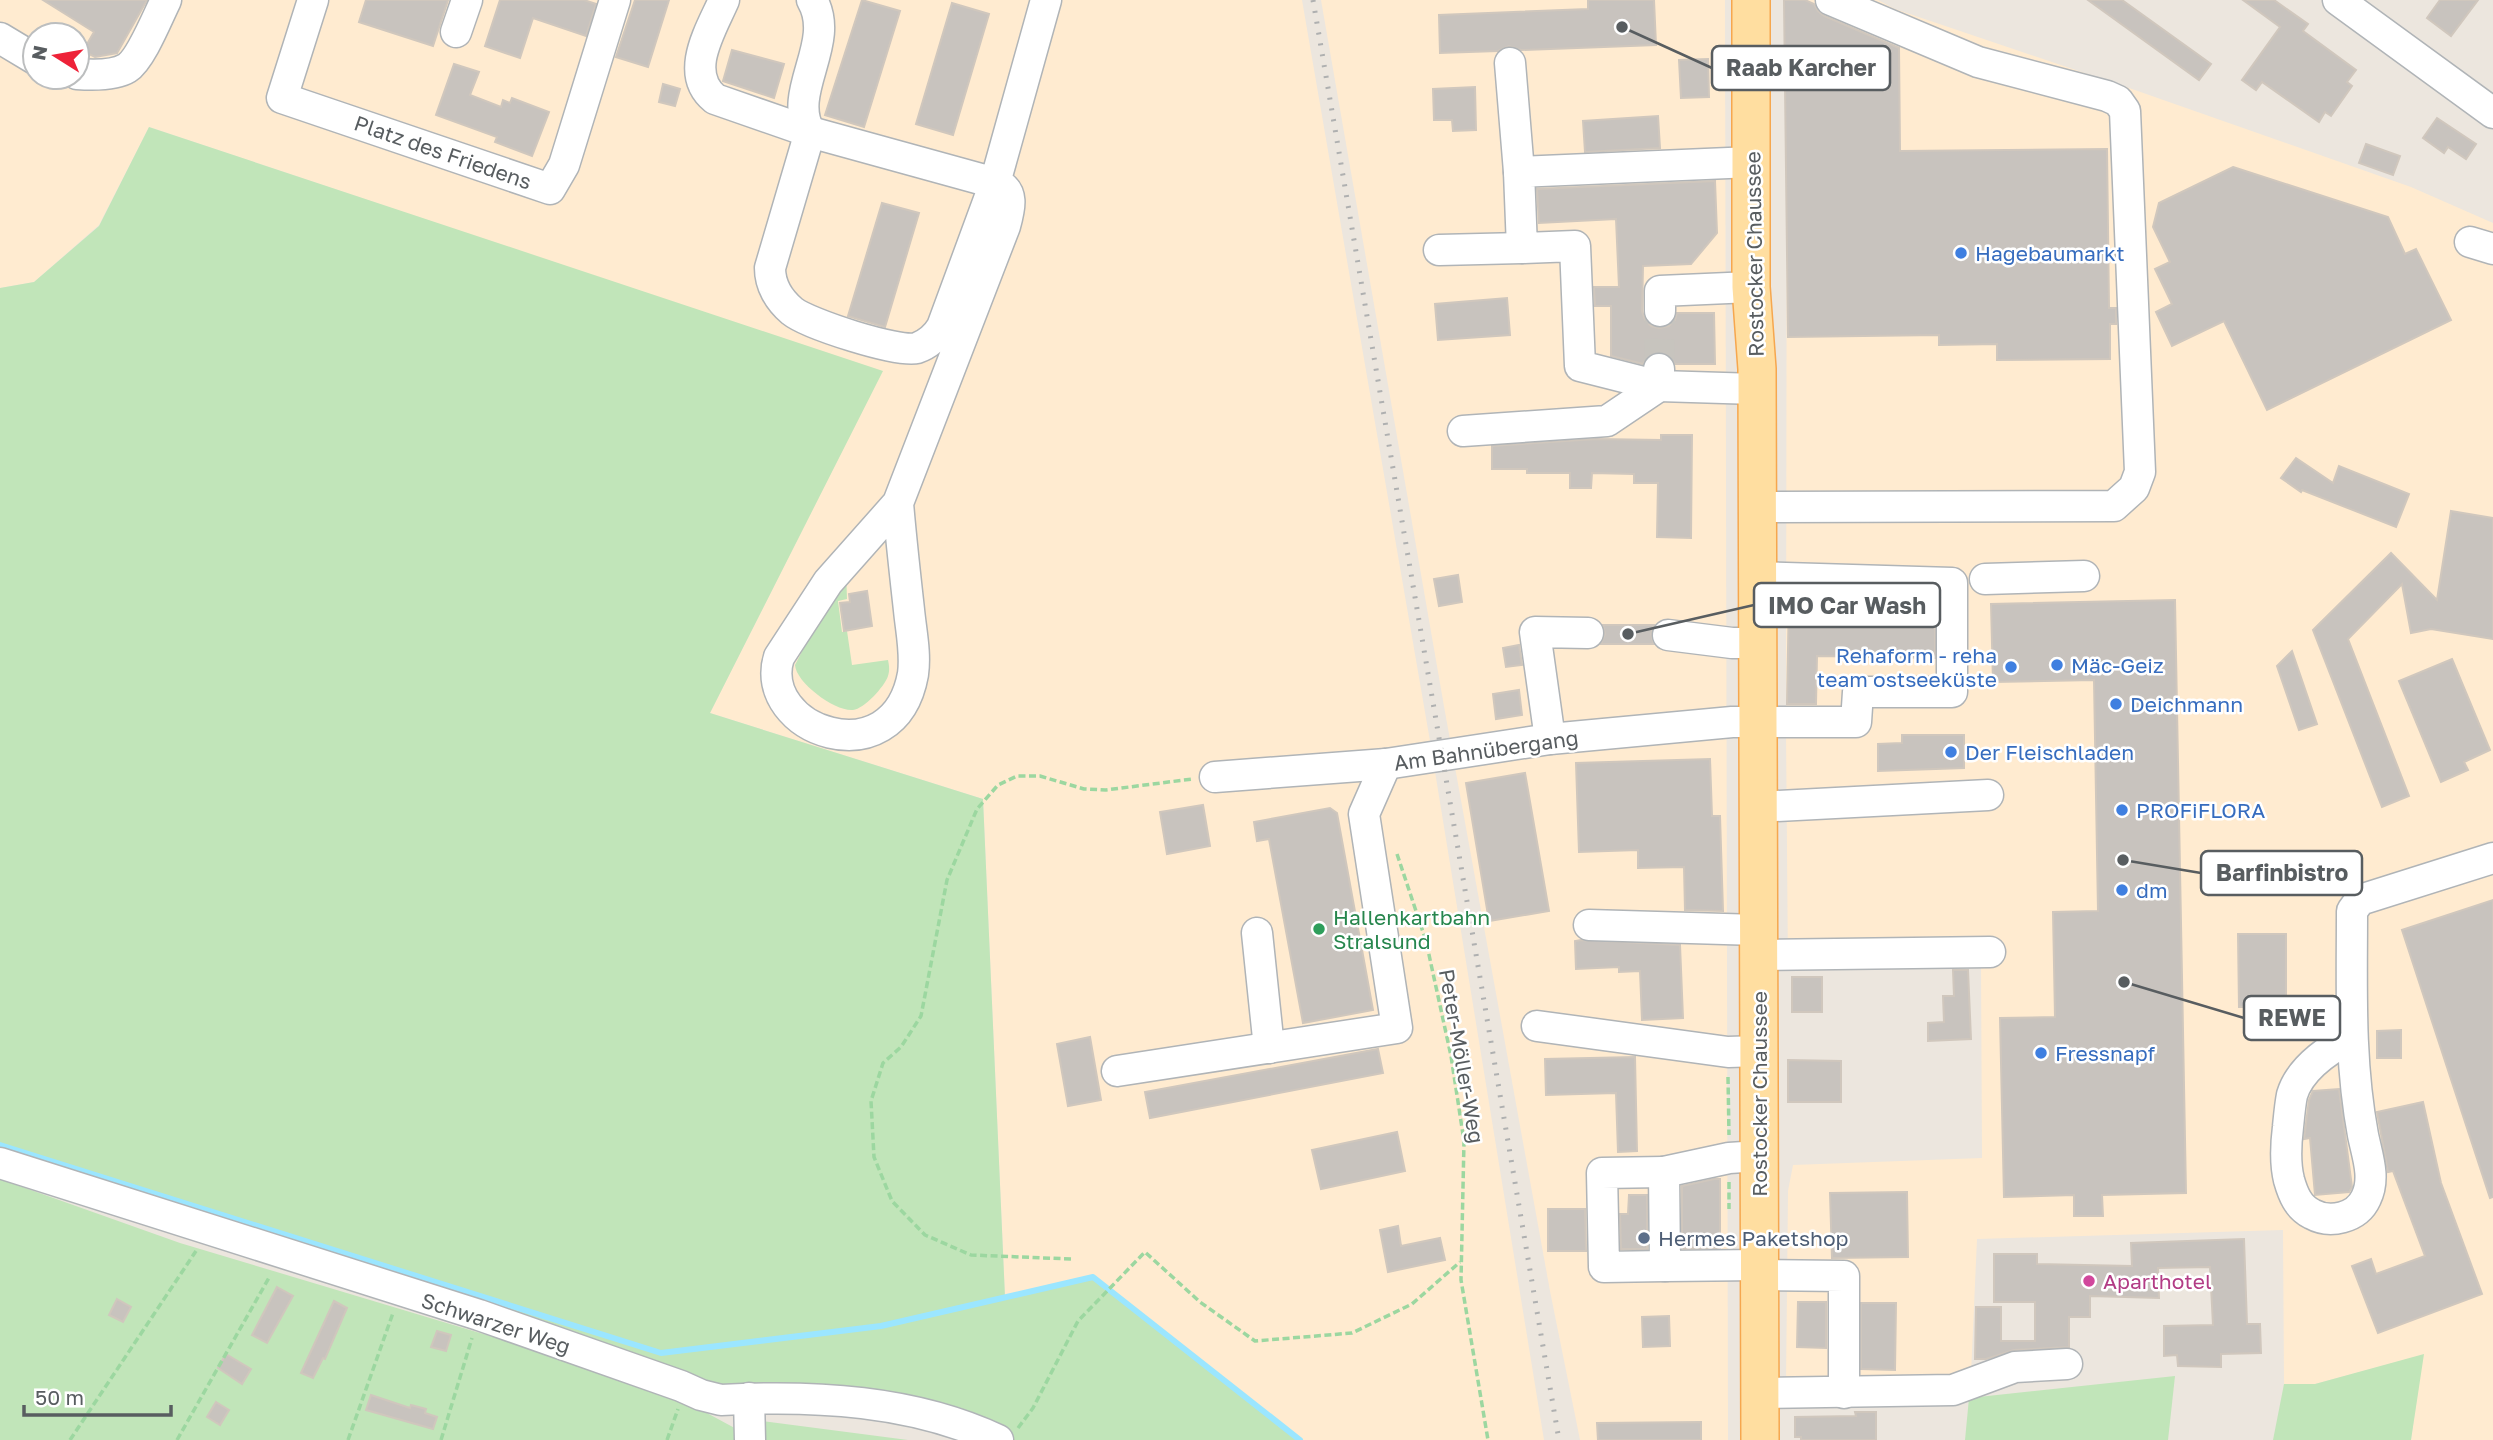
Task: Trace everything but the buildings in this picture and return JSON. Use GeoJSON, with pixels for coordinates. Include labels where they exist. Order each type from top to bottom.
{"type":"FeatureCollection","features":[{"type":"Feature","properties":{"kind":"main road","name":"Rostocker Chaussee"},"geometry":{"type":"LineString","coordinates":[[1751,0],[1752,287],[1757,507],[1760,1440]]}},
{"type":"Feature","properties":{"kind":"street"},"geometry":{"type":"LineString","coordinates":[[91,74],[112,73],[128,68],[166,0]]}},
{"type":"Feature","properties":{"kind":"street","name":"Platz des Friedens"},"geometry":{"type":"LineString","coordinates":[[313,0],[282,97],[550,189],[564,165],[610,1]]}},
{"type":"Feature","properties":{"kind":"street"},"geometry":{"type":"LineString","coordinates":[[456,32],[467,0]]}},
{"type":"Feature","properties":{"kind":"street"},"geometry":{"type":"LineString","coordinates":[[724,0],[699,65],[707,93],[715,99],[810,132],[995,183],[1005,188],[1010,197],[1005,226],[898,503],[828,582],[779,657],[775,673],[779,692],[789,707],[809,724],[837,735],[863,735],[885,724],[904,703],[911,683],[914,657],[898,503]]}},
{"type":"Feature","properties":{"kind":"street"},"geometry":{"type":"LineString","coordinates":[[812,0],[819,14],[819,30],[804,105],[806,124],[810,132],[770,268],[771,282],[787,306],[801,316],[884,345],[905,349],[917,348],[927,343],[942,327],[995,183],[1046,0]]}},
{"type":"Feature","properties":{"kind":"street"},"geometry":{"type":"LineString","coordinates":[[1757,507],[2114,506],[2134,488],[2140,472],[2125,111],[2118,101],[2107,96],[1978,62],[1831,0]]}},
{"type":"Feature","properties":{"kind":"street"},"geometry":{"type":"LineString","coordinates":[[2338,0],[2493,113]]}},
{"type":"Feature","properties":{"kind":"street"},"geometry":{"type":"LineString","coordinates":[[0,38],[21,51]]}},
{"type":"Feature","properties":{"kind":"street"},"geometry":{"type":"LineString","coordinates":[[1510,63],[1522,248]]}},
{"type":"Feature","properties":{"kind":"street"},"geometry":{"type":"LineString","coordinates":[[1519,172],[1752,162]]}},
{"type":"Feature","properties":{"kind":"street"},"geometry":{"type":"LineString","coordinates":[[1439,250],[1575,246],[1580,366],[1756,389]]}},
{"type":"Feature","properties":{"kind":"street"},"geometry":{"type":"LineString","coordinates":[[1660,311],[1660,291],[1752,287]]}},
{"type":"Feature","properties":{"kind":"street"},"geometry":{"type":"LineString","coordinates":[[1463,431],[1607,421],[1659,377]]}},
{"type":"Feature","properties":{"kind":"street"},"geometry":{"type":"LineString","coordinates":[[1985,579],[2084,576]]}},
{"type":"Feature","properties":{"kind":"street","name":"Am Bahnübergang"},"geometry":{"type":"LineString","coordinates":[[1215,776],[1386,764],[1550,739],[1732,722],[1856,722],[1858,692],[1952,692],[1952,583],[1757,577]]}},
{"type":"Feature","properties":{"kind":"street"},"geometry":{"type":"LineString","coordinates":[[1550,739],[1535,632],[1588,633]]}},
{"type":"Feature","properties":{"kind":"street"},"geometry":{"type":"LineString","coordinates":[[1668,635],[1732,643],[1757,643]]}},
{"type":"Feature","properties":{"kind":"street"},"geometry":{"type":"LineString","coordinates":[[1117,1071],[1397,1028],[1364,814],[1386,764]]}},
{"type":"Feature","properties":{"kind":"street"},"geometry":{"type":"LineString","coordinates":[[1758,807],[1988,795]]}},
{"type":"Feature","properties":{"kind":"street"},"geometry":{"type":"LineString","coordinates":[[2352,1037],[2331,1048],[2310,1067],[2293,1093],[2287,1137],[2287,1173],[2293,1196],[2306,1212],[2321,1220],[2338,1219],[2352,1213],[2366,1199],[2371,1178],[2359,1110],[2352,1037],[2352,911],[2360,900],[2493,858]]}},
{"type":"Feature","properties":{"kind":"street"},"geometry":{"type":"LineString","coordinates":[[1589,925],[1758,943],[1990,952]]}},
{"type":"Feature","properties":{"kind":"street"},"geometry":{"type":"LineString","coordinates":[[1258,933],[1269,1048]]}},
{"type":"Feature","properties":{"kind":"street"},"geometry":{"type":"LineString","coordinates":[[1537,1026],[1728,1052],[1759,1051]]}},
{"type":"Feature","properties":{"kind":"street"},"geometry":{"type":"LineString","coordinates":[[1759,1156],[1729,1157],[1664,1172],[1602,1172],[1604,1267],[1665,1266],[1844,1276],[1844,1393]]}},
{"type":"Feature","properties":{"kind":"street","name":"Schwarzer Weg"},"geometry":{"type":"LineString","coordinates":[[0,1163],[479,1315],[701,1395],[721,1400],[845,1400],[927,1415],[1007,1436]]}},
{"type":"Feature","properties":{"kind":"street"},"geometry":{"type":"LineString","coordinates":[[1664,1172],[1665,1266]]}},
{"type":"Feature","properties":{"kind":"street"},"geometry":{"type":"LineString","coordinates":[[1760,1393],[1953,1390],[2015,1367],[2067,1364]]}},
{"type":"Feature","properties":{"kind":"street"},"geometry":{"type":"LineString","coordinates":[[749,1398],[750,1440]]}},
{"type":"Feature","properties":{"kind":"path"},"geometry":{"type":"LineString","coordinates":[[1072,1259],[971,1255],[925,1235],[892,1200],[874,1157],[871,1101],[883,1063],[901,1047],[921,1016],[947,880],[977,809],[998,785],[1017,776],[1040,776],[1084,789],[1106,790],[1215,776]]}},
{"type":"Feature","properties":{"kind":"path","name":"Peter-Möller-Weg"},"geometry":{"type":"LineString","coordinates":[[1396,853],[1426,941],[1451,1056],[1464,1141],[1461,1280],[1488,1440]]}},
{"type":"Feature","properties":{"kind":"path"},"geometry":{"type":"LineString","coordinates":[[70,1440],[195,1254],[204,1229]]}},
{"type":"Feature","properties":{"kind":"path"},"geometry":{"type":"LineString","coordinates":[[1007,1436],[1032,1408],[1078,1321],[1145,1252],[1200,1302],[1255,1341],[1352,1333],[1412,1304],[1460,1262]]}},
{"type":"Feature","properties":{"kind":"path"},"geometry":{"type":"LineString","coordinates":[[177,1440],[270,1276]]}},
{"type":"Feature","properties":{"kind":"path"},"geometry":{"type":"LineString","coordinates":[[348,1440],[401,1292]]}},
{"type":"Feature","properties":{"kind":"path"},"geometry":{"type":"LineString","coordinates":[[441,1440],[479,1315]]}},
{"type":"Feature","properties":{"kind":"path"},"geometry":{"type":"LineString","coordinates":[[667,1440],[677,1416],[681,1386]]}},
{"type":"Feature","properties":{"kind":"shaded area"},"geometry":{"type":"Polygon","coordinates":[[[0,0],[1302,0],[1430,741],[1544,1440],[1303,1440],[1093,1277],[1005,1297],[983,799],[710,713],[882,372],[149,127],[99,225],[34,282],[0,288],[0,0]]]}},
{"type":"Feature","properties":{"kind":"shaded area"},"geometry":{"type":"Polygon","coordinates":[[[1321,0],[1725,0],[1728,1440],[1580,1440],[1550,1291],[1445,712],[1321,0]]]}},
{"type":"Feature","properties":{"kind":"shaded area"},"geometry":{"type":"Polygon","coordinates":[[[1787,0],[1878,0],[1895,9],[2411,187],[2493,223],[2493,1440],[2411,1440],[2423,1355],[2315,1384],[2284,1384],[2283,1230],[1977,1239],[1971,1374],[1946,1380],[1786,1384],[1788,1191],[1793,1165],[1982,1158],[1981,962],[1788,970],[1787,0]]]}},
{"type":"Feature","properties":{"kind":"green space"},"geometry":{"type":"Polygon","coordinates":[[[149,127],[883,371],[710,713],[983,799],[1005,1297],[1093,1277],[1300,1440],[998,1440],[749,1398],[0,1163],[0,288],[34,282],[99,226],[149,127]]]}},
{"type":"Feature","properties":{"kind":"green space"},"geometry":{"type":"Polygon","coordinates":[[[854,562],[862,567],[846,570],[847,599],[838,601],[842,632],[847,631],[852,665],[888,660],[889,670],[879,691],[863,706],[853,710],[837,706],[818,695],[802,680],[795,665],[844,569],[854,562]]]}},
{"type":"Feature","properties":{"kind":"green space"},"geometry":{"type":"Polygon","coordinates":[[[0,1179],[180,1243],[657,1386],[742,1432],[755,1420],[908,1440],[0,1440],[0,1179]]]}},
{"type":"Feature","properties":{"kind":"green space"},"geometry":{"type":"Polygon","coordinates":[[[2424,1354],[2411,1440],[2273,1440],[2284,1384],[2315,1384],[2424,1354]]]}},
{"type":"Feature","properties":{"kind":"green space"},"geometry":{"type":"Polygon","coordinates":[[[2175,1376],[2168,1440],[1965,1440],[1969,1398],[2175,1376]]]}},
{"type":"Feature","properties":{"kind":"waterway"},"geometry":{"type":"LineString","coordinates":[[0,1145],[661,1353],[881,1326],[1093,1277],[1300,1440]]}},
{"type":"Feature","properties":{"kind":"tunnel"},"geometry":{"type":"LineString","coordinates":[[1659,369],[1660,311]]}},
{"type":"Feature","properties":{"kind":"railway"},"geometry":{"type":"LineString","coordinates":[[1313,0],[1559,1440]]}},
{"type":"Feature","properties":{"kind":"place","name":"Raab Karcher"},"geometry":{"type":"Point","coordinates":[1622,27]}},
{"type":"Feature","properties":{"kind":"place","name":"Hagebaumarkt"},"geometry":{"type":"Point","coordinates":[1961,253]}},
{"type":"Feature","properties":{"kind":"place","name":"IMO Car Wash"},"geometry":{"type":"Point","coordinates":[1628,634]}},
{"type":"Feature","properties":{"kind":"place","name":"Mäc-Geiz"},"geometry":{"type":"Point","coordinates":[2057,665]}},
{"type":"Feature","properties":{"kind":"place","name":"Rehaform - reha team ostseeküste"},"geometry":{"type":"Point","coordinates":[2011,667]}},
{"type":"Feature","properties":{"kind":"place","name":"Deichmann"},"geometry":{"type":"Point","coordinates":[2116,704]}},
{"type":"Feature","properties":{"kind":"place","name":"Der Fleischladen"},"geometry":{"type":"Point","coordinates":[1951,752]}},
{"type":"Feature","properties":{"kind":"place","name":"PROFiFLORA"},"geometry":{"type":"Point","coordinates":[2122,810]}},
{"type":"Feature","properties":{"kind":"place","name":"Barfinbistro"},"geometry":{"type":"Point","coordinates":[2123,860]}},
{"type":"Feature","properties":{"kind":"place","name":"dm"},"geometry":{"type":"Point","coordinates":[2122,890]}},
{"type":"Feature","properties":{"kind":"place","name":"Hallenkartbahn Stralsund"},"geometry":{"type":"Point","coordinates":[1319,929]}},
{"type":"Feature","properties":{"kind":"place","name":"REWE"},"geometry":{"type":"Point","coordinates":[2124,982]}},
{"type":"Feature","properties":{"kind":"place","name":"Fressnapf"},"geometry":{"type":"Point","coordinates":[2041,1053]}},
{"type":"Feature","properties":{"kind":"place","name":"Hermes Paketshop"},"geometry":{"type":"Point","coordinates":[1644,1238]}},
{"type":"Feature","properties":{"kind":"place","name":"Aparthotel"},"geometry":{"type":"Point","coordinates":[2089,1281]}}]}
